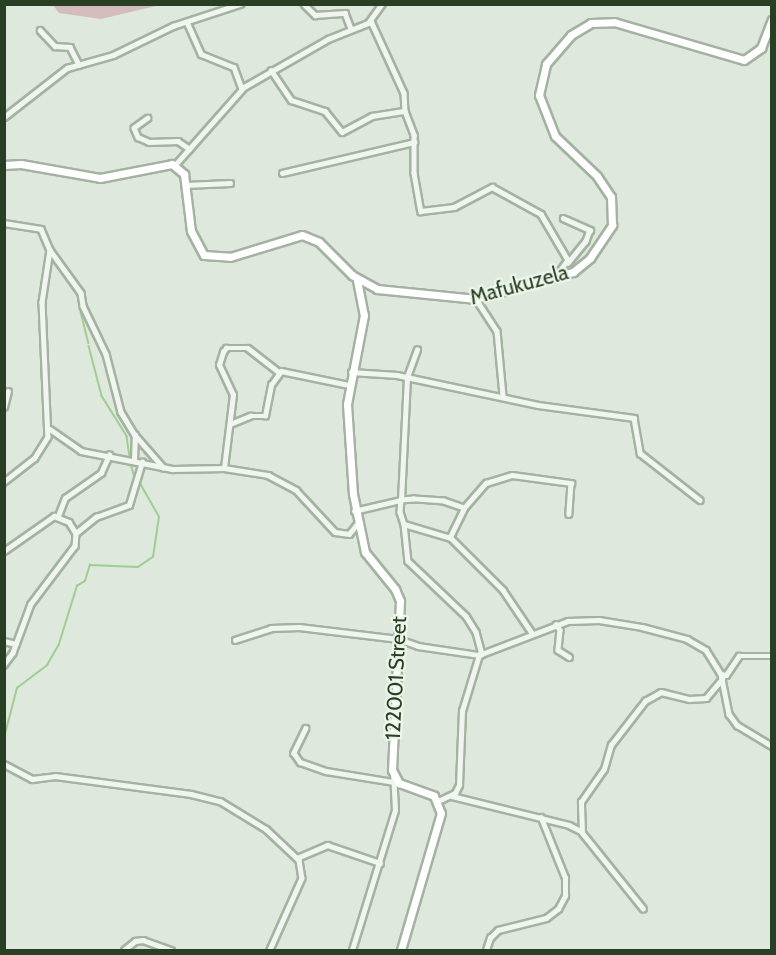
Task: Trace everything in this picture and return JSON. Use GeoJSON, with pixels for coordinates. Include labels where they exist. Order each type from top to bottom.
{"type":"FeatureCollection","features":[{"type":"Feature","properties":{"kind":"main road","name":"Mafukuzela"},"geometry":{"type":"LineString","coordinates":[[175,165],[184,174],[193,237],[204,255],[230,258],[302,235],[320,242],[357,280],[387,292],[476,299],[573,272],[590,258],[607,235],[614,215],[611,196],[602,183],[555,136],[542,110],[538,86],[554,52],[581,27],[614,22],[682,39],[738,59],[749,59],[765,42],[771,20]]}},
{"type":"Feature","properties":{"kind":"main road"},"geometry":{"type":"LineString","coordinates":[[4,165],[21,164],[100,178],[161,164],[175,165]]}},
{"type":"Feature","properties":{"kind":"main road","name":"122001 Street"},"geometry":{"type":"LineString","coordinates":[[357,280],[364,315],[349,385],[354,511],[365,552],[399,595],[393,779]]}},
{"type":"Feature","properties":{"kind":"main road"},"geometry":{"type":"LineString","coordinates":[[393,779],[403,786],[438,801],[440,824],[401,951]]}},
{"type":"Feature","properties":{"kind":"street"},"geometry":{"type":"LineString","coordinates":[[4,117],[54,76],[113,55],[187,22],[240,4]]}},
{"type":"Feature","properties":{"kind":"street"},"geometry":{"type":"LineString","coordinates":[[304,4],[315,15],[345,13],[351,29]]}},
{"type":"Feature","properties":{"kind":"street"},"geometry":{"type":"LineString","coordinates":[[175,165],[242,89],[271,70],[370,21],[382,4]]}},
{"type":"Feature","properties":{"kind":"street"},"geometry":{"type":"LineString","coordinates":[[370,21],[400,81],[405,111],[414,142],[414,173],[422,211],[454,207],[492,187],[541,214],[568,263]]}},
{"type":"Feature","properties":{"kind":"street"},"geometry":{"type":"LineString","coordinates":[[187,22],[201,54],[234,67],[242,89]]}},
{"type":"Feature","properties":{"kind":"street"},"geometry":{"type":"LineString","coordinates":[[40,30],[55,46],[70,47],[80,65]]}},
{"type":"Feature","properties":{"kind":"street"},"geometry":{"type":"LineString","coordinates":[[271,70],[291,100],[325,111],[342,132],[372,116],[405,111]]}},
{"type":"Feature","properties":{"kind":"street"},"geometry":{"type":"LineString","coordinates":[[148,118],[134,128],[138,137],[149,142],[178,141],[190,149]]}},
{"type":"Feature","properties":{"kind":"street"},"geometry":{"type":"LineString","coordinates":[[282,173],[414,142]]}},
{"type":"Feature","properties":{"kind":"street"},"geometry":{"type":"LineString","coordinates":[[185,184],[230,183]]}},
{"type":"Feature","properties":{"kind":"street"},"geometry":{"type":"LineString","coordinates":[[553,279],[586,241],[590,230],[563,218]]}},
{"type":"Feature","properties":{"kind":"street"},"geometry":{"type":"LineString","coordinates":[[4,224],[41,229],[50,250],[81,293],[83,306],[106,354],[116,400],[135,435],[163,467]]}},
{"type":"Feature","properties":{"kind":"street"},"geometry":{"type":"LineString","coordinates":[[4,482],[42,451],[50,429],[42,302],[50,250]]}},
{"type":"Feature","properties":{"kind":"street"},"geometry":{"type":"LineString","coordinates":[[476,299],[497,331],[503,396]]}},
{"type":"Feature","properties":{"kind":"street"},"geometry":{"type":"LineString","coordinates":[[224,468],[234,395],[219,365],[226,348],[248,348],[279,372],[349,385]]}},
{"type":"Feature","properties":{"kind":"street"},"geometry":{"type":"LineString","coordinates":[[417,350],[407,377],[401,500],[408,561],[466,616],[477,632],[481,655],[464,698],[459,785],[452,796]]}},
{"type":"Feature","properties":{"kind":"street"},"geometry":{"type":"LineString","coordinates":[[230,424],[250,416],[265,416],[268,393],[279,372]]}},
{"type":"Feature","properties":{"kind":"street"},"geometry":{"type":"LineString","coordinates":[[351,372],[407,377],[634,418],[640,453],[700,500]]}},
{"type":"Feature","properties":{"kind":"street"},"geometry":{"type":"LineString","coordinates":[[4,407],[8,391]]}},
{"type":"Feature","properties":{"kind":"street"},"geometry":{"type":"LineString","coordinates":[[50,429],[74,449],[163,467],[224,468],[268,475],[287,483],[341,535],[349,534],[358,523]]}},
{"type":"Feature","properties":{"kind":"street"},"geometry":{"type":"LineString","coordinates":[[134,460],[135,435]]}},
{"type":"Feature","properties":{"kind":"street"},"geometry":{"type":"LineString","coordinates":[[58,516],[65,498],[101,473],[109,455]]}},
{"type":"Feature","properties":{"kind":"street"},"geometry":{"type":"LineString","coordinates":[[4,665],[16,644],[31,604],[75,546],[76,533],[96,517],[129,505],[142,462]]}},
{"type":"Feature","properties":{"kind":"street"},"geometry":{"type":"LineString","coordinates":[[450,537],[464,508],[489,481],[520,474],[571,483],[569,514]]}},
{"type":"Feature","properties":{"kind":"street"},"geometry":{"type":"LineString","coordinates":[[354,511],[401,500],[434,499],[464,508]]}},
{"type":"Feature","properties":{"kind":"street"},"geometry":{"type":"LineString","coordinates":[[58,516],[76,533]]}},
{"type":"Feature","properties":{"kind":"street"},"geometry":{"type":"LineString","coordinates":[[4,551],[48,518],[58,516]]}},
{"type":"Feature","properties":{"kind":"street"},"geometry":{"type":"LineString","coordinates":[[404,524],[450,537],[503,590],[532,633]]}},
{"type":"Feature","properties":{"kind":"street"},"geometry":{"type":"LineString","coordinates":[[235,640],[256,631],[286,627],[398,639],[418,646],[481,655],[556,624],[599,620],[687,639],[706,650],[721,676],[729,714],[737,725],[771,746]]}},
{"type":"Feature","properties":{"kind":"street"},"geometry":{"type":"LineString","coordinates":[[556,624],[560,630],[558,650],[569,657]]}},
{"type":"Feature","properties":{"kind":"street"},"geometry":{"type":"LineString","coordinates":[[4,641],[16,644]]}},
{"type":"Feature","properties":{"kind":"street"},"geometry":{"type":"LineString","coordinates":[[643,909],[606,867],[582,832],[581,802],[604,769],[611,745],[640,705],[661,692],[689,699],[706,698],[739,656],[771,656]]}},
{"type":"Feature","properties":{"kind":"street"},"geometry":{"type":"LineString","coordinates":[[306,728],[294,753],[300,762],[326,771],[393,779],[395,810],[352,951]]}},
{"type":"Feature","properties":{"kind":"street"},"geometry":{"type":"LineString","coordinates":[[4,764],[32,779],[55,776],[191,794],[220,801],[266,829],[297,858],[302,878],[270,951]]}},
{"type":"Feature","properties":{"kind":"street"},"geometry":{"type":"LineString","coordinates":[[438,801],[452,796],[541,818],[582,832]]}},
{"type":"Feature","properties":{"kind":"street"},"geometry":{"type":"LineString","coordinates":[[486,951],[490,938],[498,930],[546,918],[558,909],[565,896],[565,878],[541,818]]}},
{"type":"Feature","properties":{"kind":"street"},"geometry":{"type":"LineString","coordinates":[[297,858],[327,845],[380,863]]}},
{"type":"Feature","properties":{"kind":"street"},"geometry":{"type":"LineString","coordinates":[[124,951],[135,941],[153,944],[171,951]]}},
{"type":"Feature","properties":{"kind":"street"},"geometry":{"type":"LineString","coordinates":[[149,951],[153,944]]}},
{"type":"Feature","properties":{"kind":"shaded area"},"geometry":{"type":"Polygon","coordinates":[[[53,5],[160,5],[101,19],[59,13],[53,5]]]}},
{"type":"Feature","properties":{"kind":"waterway"},"geometry":{"type":"LineString","coordinates":[[81,312],[89,343]]}},
{"type":"Feature","properties":{"kind":"waterway"},"geometry":{"type":"LineString","coordinates":[[89,346],[102,396],[127,436],[130,457]]}},
{"type":"Feature","properties":{"kind":"waterway"},"geometry":{"type":"LineString","coordinates":[[130,461],[135,477]]}},
{"type":"Feature","properties":{"kind":"waterway"},"geometry":{"type":"LineString","coordinates":[[4,738],[17,688],[47,665],[59,644],[77,586],[85,581],[90,565],[138,567],[153,557],[159,517],[139,482]]}}]}
